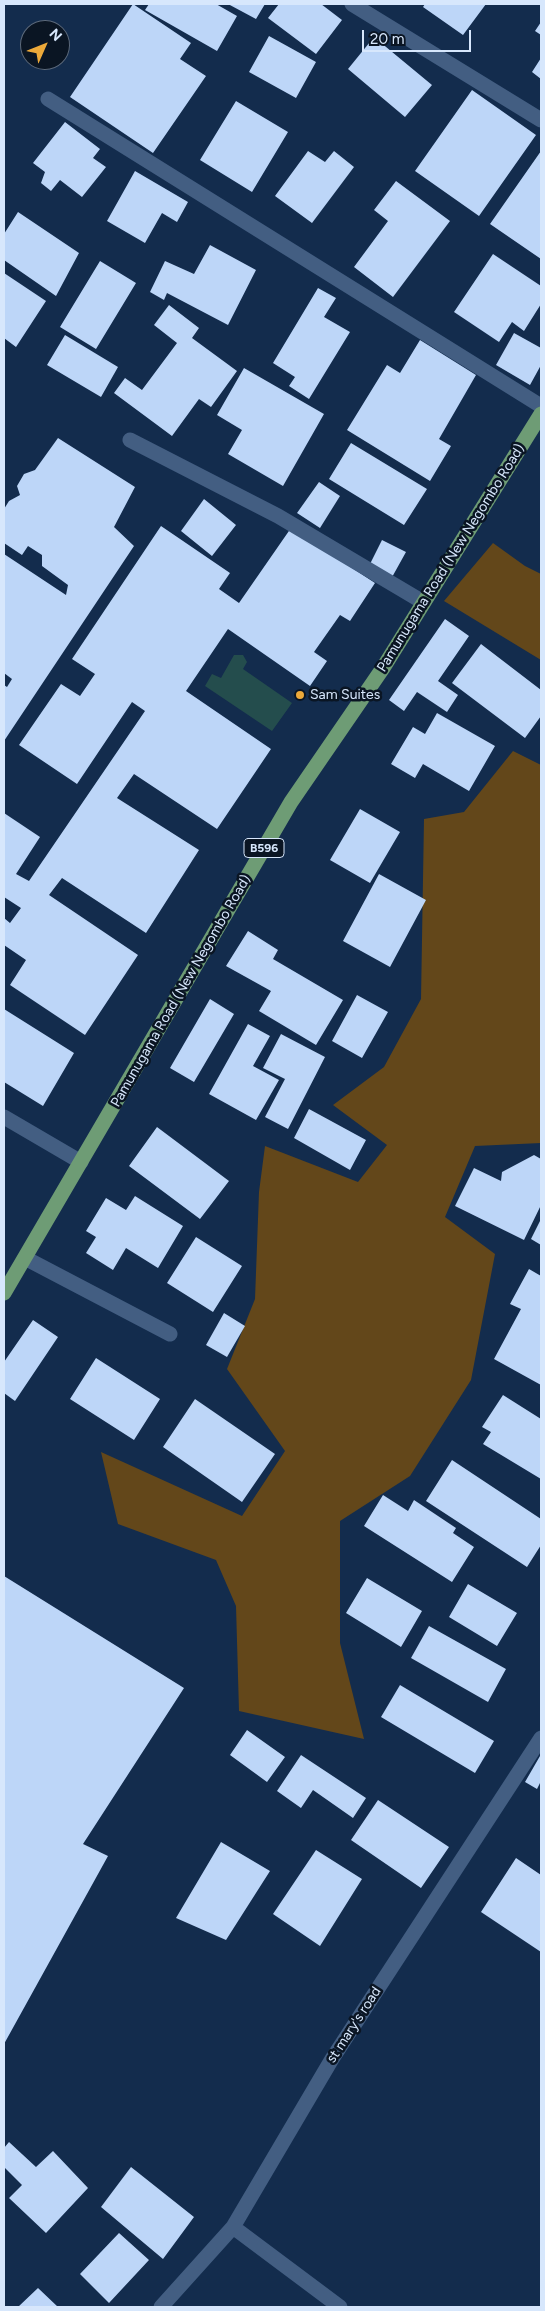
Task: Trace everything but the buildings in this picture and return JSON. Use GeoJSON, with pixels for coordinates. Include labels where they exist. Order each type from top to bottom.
{"type":"FeatureCollection","features":[{"type":"Feature","properties":{"kind":"main road","name":"Pamunugama Road (New Negombo Road)"},"geometry":{"type":"LineString","coordinates":[[4,1293],[291,802],[382,668],[541,414]]}},
{"type":"Feature","properties":{"kind":"street"},"geometry":{"type":"LineString","coordinates":[[352,4],[541,120]]}},
{"type":"Feature","properties":{"kind":"street"},"geometry":{"type":"LineString","coordinates":[[48,98],[541,406]]}},
{"type":"Feature","properties":{"kind":"street"},"geometry":{"type":"LineString","coordinates":[[130,440],[278,516],[424,602]]}},
{"type":"Feature","properties":{"kind":"street"},"geometry":{"type":"LineString","coordinates":[[4,1117],[80,1162]]}},
{"type":"Feature","properties":{"kind":"street"},"geometry":{"type":"LineString","coordinates":[[24,1258],[170,1334]]}},
{"type":"Feature","properties":{"kind":"street","name":"st mary's road"},"geometry":{"type":"LineString","coordinates":[[161,2307],[233,2227],[332,2059],[541,1738]]}},
{"type":"Feature","properties":{"kind":"street"},"geometry":{"type":"LineString","coordinates":[[233,2227],[340,2307]]}},
{"type":"Feature","properties":{"kind":"shaded area"},"geometry":{"type":"Polygon","coordinates":[[[493,543],[525,566],[541,574],[541,660],[444,601],[493,543]]]}},
{"type":"Feature","properties":{"kind":"shaded area"},"geometry":{"type":"Polygon","coordinates":[[[234,655],[243,655],[247,662],[243,669],[292,703],[272,731],[205,686],[212,674],[221,678],[234,655]]]}},
{"type":"Feature","properties":{"kind":"shaded area"},"geometry":{"type":"Polygon","coordinates":[[[513,751],[541,765],[541,1143],[475,1146],[445,1217],[495,1254],[471,1380],[410,1476],[340,1521],[340,1643],[364,1739],[239,1711],[236,1606],[216,1560],[118,1524],[101,1452],[242,1516],[285,1451],[227,1369],[255,1299],[259,1192],[265,1146],[358,1182],[387,1145],[333,1105],[384,1067],[421,999],[424,819],[464,812],[513,751]]]}},
{"type":"Feature","properties":{"kind":"place","name":"Sam Suites"},"geometry":{"type":"Point","coordinates":[300,695]}}]}
